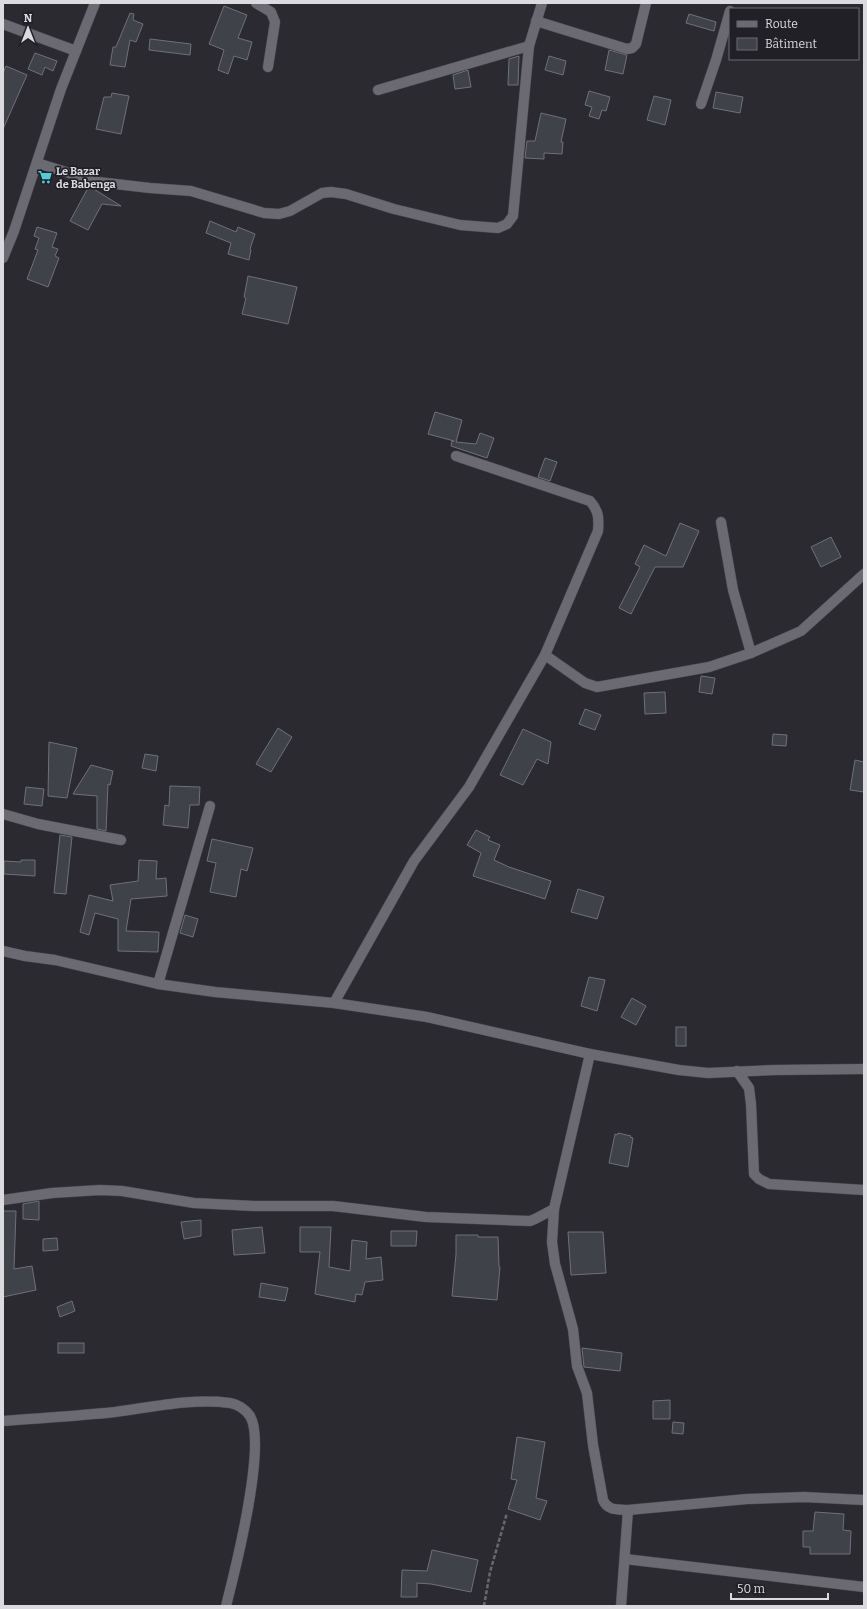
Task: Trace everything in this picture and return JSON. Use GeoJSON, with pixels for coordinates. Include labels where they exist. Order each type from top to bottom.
{"type":"FeatureCollection","features":[{"type":"Feature","properties":{"kind":"street"},"geometry":{"type":"LineString","coordinates":[[3,258],[14,231],[61,89],[95,3]]}},
{"type":"Feature","properties":{"kind":"street"},"geometry":{"type":"LineString","coordinates":[[256,3],[271,12],[275,22],[268,67]]}},
{"type":"Feature","properties":{"kind":"street"},"geometry":{"type":"LineString","coordinates":[[37,162],[98,182],[191,191],[264,213],[279,214],[290,211],[322,193],[331,192],[346,194],[394,209],[460,225],[498,228],[507,224],[513,216],[529,46],[542,3]]}},
{"type":"Feature","properties":{"kind":"street"},"geometry":{"type":"LineString","coordinates":[[536,21],[627,49],[632,48],[636,44],[646,3]]}},
{"type":"Feature","properties":{"kind":"street"},"geometry":{"type":"LineString","coordinates":[[701,104],[716,60],[729,14]]}},
{"type":"Feature","properties":{"kind":"street"},"geometry":{"type":"LineString","coordinates":[[3,24],[76,51]]}},
{"type":"Feature","properties":{"kind":"street"},"geometry":{"type":"LineString","coordinates":[[378,90],[529,46]]}},
{"type":"Feature","properties":{"kind":"street"},"geometry":{"type":"LineString","coordinates":[[334,1003],[414,861],[468,787],[545,655],[598,532],[599,516],[596,507],[590,501],[456,456]]}},
{"type":"Feature","properties":{"kind":"street"},"geometry":{"type":"LineString","coordinates":[[721,522],[732,590],[751,653]]}},
{"type":"Feature","properties":{"kind":"street"},"geometry":{"type":"LineString","coordinates":[[545,655],[585,683],[596,687],[710,667],[751,653],[801,631],[864,574]]}},
{"type":"Feature","properties":{"kind":"street"},"geometry":{"type":"LineString","coordinates":[[158,984],[210,806]]}},
{"type":"Feature","properties":{"kind":"street"},"geometry":{"type":"LineString","coordinates":[[3,814],[38,824],[121,840]]}},
{"type":"Feature","properties":{"kind":"street"},"geometry":{"type":"LineString","coordinates":[[3,951],[55,960],[158,984],[215,992],[334,1003],[427,1017],[590,1054],[679,1070],[708,1073],[738,1071],[864,1069]]}},
{"type":"Feature","properties":{"kind":"street"},"geometry":{"type":"LineString","coordinates":[[590,1054],[554,1209],[552,1242],[555,1264],[573,1329],[577,1366],[587,1393],[593,1445],[603,1500],[606,1506],[612,1509],[628,1510],[747,1499],[804,1497],[864,1500]]}},
{"type":"Feature","properties":{"kind":"street"},"geometry":{"type":"LineString","coordinates":[[738,1071],[749,1088],[752,1104],[754,1174],[759,1179],[769,1184],[864,1190]]}},
{"type":"Feature","properties":{"kind":"street"},"geometry":{"type":"LineString","coordinates":[[3,1200],[52,1193],[100,1190],[122,1191],[194,1203],[254,1206],[333,1206],[426,1217],[530,1221],[554,1209]]}},
{"type":"Feature","properties":{"kind":"street"},"geometry":{"type":"LineString","coordinates":[[3,1421],[114,1412],[183,1403],[231,1404],[244,1408],[250,1416],[254,1426],[255,1443],[252,1478],[228,1606]]}},
{"type":"Feature","properties":{"kind":"street"},"geometry":{"type":"LineString","coordinates":[[621,1606],[628,1510]]}},
{"type":"Feature","properties":{"kind":"street"},"geometry":{"type":"LineString","coordinates":[[625,1559],[864,1587]]}},
{"type":"Feature","properties":{"kind":"path"},"geometry":{"type":"LineString","coordinates":[[484,1606],[490,1572],[507,1513]]}},
{"type":"Feature","properties":{"kind":"building"},"geometry":{"type":"Polygon","coordinates":[[[224,6],[247,15],[238,38],[252,42],[247,60],[234,56],[228,74],[218,70],[224,50],[209,44],[224,6]]]}},
{"type":"Feature","properties":{"kind":"building"},"geometry":{"type":"Polygon","coordinates":[[[130,13],[134,14],[133,20],[143,24],[136,42],[130,40],[125,67],[110,65],[113,47],[116,47],[130,13]]]}},
{"type":"Feature","properties":{"kind":"building"},"geometry":{"type":"Polygon","coordinates":[[[689,14],[716,22],[714,31],[686,23],[689,14]]]}},
{"type":"Feature","properties":{"kind":"building"},"geometry":{"type":"Polygon","coordinates":[[[150,39],[191,44],[190,55],[149,50],[150,39]]]}},
{"type":"Feature","properties":{"kind":"building"},"geometry":{"type":"Polygon","coordinates":[[[609,50],[627,55],[623,74],[605,70],[609,50]]]}},
{"type":"Feature","properties":{"kind":"building"},"geometry":{"type":"Polygon","coordinates":[[[35,53],[57,61],[53,71],[45,67],[42,75],[28,69],[35,53]]]}},
{"type":"Feature","properties":{"kind":"building"},"geometry":{"type":"Polygon","coordinates":[[[519,56],[518,85],[508,85],[509,59],[519,56]]]}},
{"type":"Feature","properties":{"kind":"building"},"geometry":{"type":"Polygon","coordinates":[[[549,56],[566,61],[563,75],[545,70],[549,56]]]}},
{"type":"Feature","properties":{"kind":"building"},"geometry":{"type":"Polygon","coordinates":[[[6,66],[27,75],[3,129],[3,73],[6,66]]]}},
{"type":"Feature","properties":{"kind":"building"},"geometry":{"type":"Polygon","coordinates":[[[468,70],[471,87],[455,89],[453,75],[468,70]]]}},
{"type":"Feature","properties":{"kind":"building"},"geometry":{"type":"Polygon","coordinates":[[[589,91],[610,97],[606,111],[602,110],[599,119],[589,116],[592,107],[585,105],[589,91]]]}},
{"type":"Feature","properties":{"kind":"building"},"geometry":{"type":"Polygon","coordinates":[[[716,92],[743,97],[740,113],[713,108],[716,92]]]}},
{"type":"Feature","properties":{"kind":"building"},"geometry":{"type":"Polygon","coordinates":[[[112,93],[129,96],[121,134],[96,129],[104,97],[111,97],[112,93]]]}},
{"type":"Feature","properties":{"kind":"building"},"geometry":{"type":"Polygon","coordinates":[[[654,96],[671,100],[665,125],[647,120],[654,96]]]}},
{"type":"Feature","properties":{"kind":"building"},"geometry":{"type":"Polygon","coordinates":[[[541,113],[566,119],[561,142],[563,142],[562,154],[544,153],[544,159],[525,158],[527,141],[535,141],[541,113]]]}},
{"type":"Feature","properties":{"kind":"building"},"geometry":{"type":"Polygon","coordinates":[[[89,186],[121,206],[102,204],[88,230],[70,221],[89,186]]]}},
{"type":"Feature","properties":{"kind":"building"},"geometry":{"type":"Polygon","coordinates":[[[210,221],[236,232],[238,227],[255,234],[250,249],[249,260],[228,254],[231,243],[206,233],[210,221]]]}},
{"type":"Feature","properties":{"kind":"building"},"geometry":{"type":"Polygon","coordinates":[[[37,227],[57,233],[52,247],[58,249],[55,256],[59,258],[48,287],[27,279],[38,250],[35,249],[39,238],[34,236],[37,227]]]}},
{"type":"Feature","properties":{"kind":"building"},"geometry":{"type":"Polygon","coordinates":[[[248,276],[297,287],[288,324],[242,314],[246,298],[244,297],[248,276]]]}},
{"type":"Feature","properties":{"kind":"building"},"geometry":{"type":"Polygon","coordinates":[[[435,412],[462,420],[456,442],[476,444],[480,433],[494,438],[487,458],[451,446],[452,441],[454,441],[428,434],[435,412]]]}},
{"type":"Feature","properties":{"kind":"building"},"geometry":{"type":"Polygon","coordinates":[[[545,458],[557,462],[550,481],[538,477],[545,458]]]}},
{"type":"Feature","properties":{"kind":"building"},"geometry":{"type":"Polygon","coordinates":[[[680,523],[699,531],[683,567],[655,567],[631,614],[619,608],[640,567],[635,564],[644,545],[666,556],[680,523]]]}},
{"type":"Feature","properties":{"kind":"building"},"geometry":{"type":"Polygon","coordinates":[[[831,537],[841,557],[821,567],[811,547],[831,537]]]}},
{"type":"Feature","properties":{"kind":"building"},"geometry":{"type":"Polygon","coordinates":[[[701,676],[715,678],[712,694],[699,692],[701,676]]]}},
{"type":"Feature","properties":{"kind":"building"},"geometry":{"type":"Polygon","coordinates":[[[665,692],[666,713],[645,714],[644,693],[665,692]]]}},
{"type":"Feature","properties":{"kind":"building"},"geometry":{"type":"Polygon","coordinates":[[[585,709],[601,715],[595,730],[579,724],[585,709]]]}},
{"type":"Feature","properties":{"kind":"building"},"geometry":{"type":"Polygon","coordinates":[[[278,728],[292,737],[271,772],[256,764],[278,728]]]}},
{"type":"Feature","properties":{"kind":"building"},"geometry":{"type":"Polygon","coordinates":[[[523,729],[551,742],[548,764],[537,759],[523,785],[500,775],[523,729]]]}},
{"type":"Feature","properties":{"kind":"building"},"geometry":{"type":"Polygon","coordinates":[[[773,734],[787,735],[786,746],[772,745],[773,734]]]}},
{"type":"Feature","properties":{"kind":"building"},"geometry":{"type":"Polygon","coordinates":[[[49,742],[77,748],[67,798],[48,796],[49,742]]]}},
{"type":"Feature","properties":{"kind":"building"},"geometry":{"type":"Polygon","coordinates":[[[145,754],[158,756],[156,771],[142,768],[145,754]]]}},
{"type":"Feature","properties":{"kind":"building"},"geometry":{"type":"Polygon","coordinates":[[[855,760],[864,762],[864,792],[850,790],[855,760]]]}},
{"type":"Feature","properties":{"kind":"building"},"geometry":{"type":"Polygon","coordinates":[[[91,765],[113,771],[110,785],[108,784],[106,831],[97,829],[97,796],[73,794],[91,765]]]}},
{"type":"Feature","properties":{"kind":"building"},"geometry":{"type":"Polygon","coordinates":[[[170,786],[200,787],[199,805],[190,805],[188,828],[163,825],[165,805],[169,806],[170,786]]]}},
{"type":"Feature","properties":{"kind":"building"},"geometry":{"type":"Polygon","coordinates":[[[26,787],[44,789],[42,806],[24,804],[26,787]]]}},
{"type":"Feature","properties":{"kind":"building"},"geometry":{"type":"Polygon","coordinates":[[[476,830],[490,837],[488,840],[500,845],[494,860],[509,867],[551,881],[545,899],[473,876],[481,853],[467,845],[476,830]]]}},
{"type":"Feature","properties":{"kind":"building"},"geometry":{"type":"Polygon","coordinates":[[[60,835],[72,837],[66,894],[54,893],[60,835]]]}},
{"type":"Feature","properties":{"kind":"building"},"geometry":{"type":"Polygon","coordinates":[[[212,839],[253,848],[247,871],[241,869],[236,897],[210,892],[216,863],[207,861],[212,839]]]}},
{"type":"Feature","properties":{"kind":"building"},"geometry":{"type":"Polygon","coordinates":[[[21,860],[35,860],[35,876],[4,874],[4,861],[21,862],[21,860]]]}},
{"type":"Feature","properties":{"kind":"building"},"geometry":{"type":"Polygon","coordinates":[[[139,860],[157,861],[156,879],[166,878],[167,896],[131,899],[126,931],[159,932],[158,952],[118,951],[118,919],[95,913],[89,935],[80,932],[89,895],[113,901],[110,885],[138,881],[139,860]]]}},
{"type":"Feature","properties":{"kind":"building"},"geometry":{"type":"Polygon","coordinates":[[[578,889],[604,897],[597,919],[571,912],[578,889]]]}},
{"type":"Feature","properties":{"kind":"building"},"geometry":{"type":"Polygon","coordinates":[[[185,915],[198,919],[193,937],[180,933],[185,915]]]}},
{"type":"Feature","properties":{"kind":"building"},"geometry":{"type":"Polygon","coordinates":[[[589,977],[605,980],[597,1011],[581,1006],[589,977]]]}},
{"type":"Feature","properties":{"kind":"building"},"geometry":{"type":"Polygon","coordinates":[[[632,998],[646,1006],[636,1025],[621,1017],[632,998]]]}},
{"type":"Feature","properties":{"kind":"building"},"geometry":{"type":"Polygon","coordinates":[[[676,1027],[686,1027],[686,1046],[676,1046],[676,1027]]]}},
{"type":"Feature","properties":{"kind":"building"},"geometry":{"type":"Polygon","coordinates":[[[618,1133],[631,1136],[630,1137],[633,1138],[628,1167],[609,1163],[615,1134],[617,1135],[618,1133]]]}},
{"type":"Feature","properties":{"kind":"building"},"geometry":{"type":"Polygon","coordinates":[[[39,1201],[39,1220],[23,1219],[23,1204],[39,1201]]]}},
{"type":"Feature","properties":{"kind":"building"},"geometry":{"type":"Polygon","coordinates":[[[3,1211],[16,1211],[14,1269],[32,1266],[36,1290],[3,1297],[3,1211]]]}},
{"type":"Feature","properties":{"kind":"building"},"geometry":{"type":"Polygon","coordinates":[[[201,1220],[201,1236],[184,1239],[181,1222],[201,1220]]]}},
{"type":"Feature","properties":{"kind":"building"},"geometry":{"type":"Polygon","coordinates":[[[262,1227],[265,1253],[234,1255],[232,1230],[262,1227]]]}},
{"type":"Feature","properties":{"kind":"building"},"geometry":{"type":"Polygon","coordinates":[[[300,1227],[331,1227],[329,1267],[350,1271],[352,1240],[367,1242],[366,1259],[381,1257],[383,1280],[365,1282],[362,1295],[356,1294],[355,1302],[315,1294],[320,1252],[300,1252],[300,1227]]]}},
{"type":"Feature","properties":{"kind":"building"},"geometry":{"type":"Polygon","coordinates":[[[391,1231],[417,1231],[416,1246],[391,1246],[391,1231]]]}},
{"type":"Feature","properties":{"kind":"building"},"geometry":{"type":"Polygon","coordinates":[[[568,1232],[603,1232],[606,1273],[571,1275],[568,1232]]]}},
{"type":"Feature","properties":{"kind":"building"},"geometry":{"type":"Polygon","coordinates":[[[456,1235],[498,1237],[500,1267],[497,1300],[452,1296],[456,1254],[456,1235]]]}},
{"type":"Feature","properties":{"kind":"building"},"geometry":{"type":"Polygon","coordinates":[[[57,1238],[58,1250],[43,1251],[43,1239],[57,1238]]]}},
{"type":"Feature","properties":{"kind":"building"},"geometry":{"type":"Polygon","coordinates":[[[261,1283],[288,1288],[285,1301],[259,1297],[261,1283]]]}},
{"type":"Feature","properties":{"kind":"building"},"geometry":{"type":"Polygon","coordinates":[[[72,1301],[75,1311],[60,1317],[57,1307],[72,1301]]]}},
{"type":"Feature","properties":{"kind":"building"},"geometry":{"type":"Polygon","coordinates":[[[58,1343],[84,1343],[84,1353],[58,1353],[58,1343]]]}},
{"type":"Feature","properties":{"kind":"building"},"geometry":{"type":"Polygon","coordinates":[[[582,1348],[622,1353],[620,1371],[584,1367],[582,1348]]]}},
{"type":"Feature","properties":{"kind":"building"},"geometry":{"type":"Polygon","coordinates":[[[670,1400],[670,1419],[653,1419],[653,1401],[670,1400]]]}},
{"type":"Feature","properties":{"kind":"building"},"geometry":{"type":"Polygon","coordinates":[[[673,1422],[684,1423],[683,1434],[672,1433],[673,1422]]]}},
{"type":"Feature","properties":{"kind":"building"},"geometry":{"type":"Polygon","coordinates":[[[517,1437],[545,1442],[536,1498],[547,1501],[540,1520],[508,1509],[517,1480],[511,1479],[517,1437]]]}},
{"type":"Feature","properties":{"kind":"building"},"geometry":{"type":"Polygon","coordinates":[[[815,1512],[844,1514],[843,1530],[851,1531],[850,1554],[810,1554],[810,1547],[803,1547],[803,1531],[813,1531],[815,1512]]]}},
{"type":"Feature","properties":{"kind":"building"},"geometry":{"type":"Polygon","coordinates":[[[432,1550],[478,1560],[471,1592],[431,1584],[417,1583],[417,1597],[401,1597],[402,1570],[427,1571],[432,1550]]]}},
{"type":"Feature","properties":{"kind":"place","name":"Le Bazar de Babenga"},"geometry":{"type":"Point","coordinates":[45,177]}}]}
